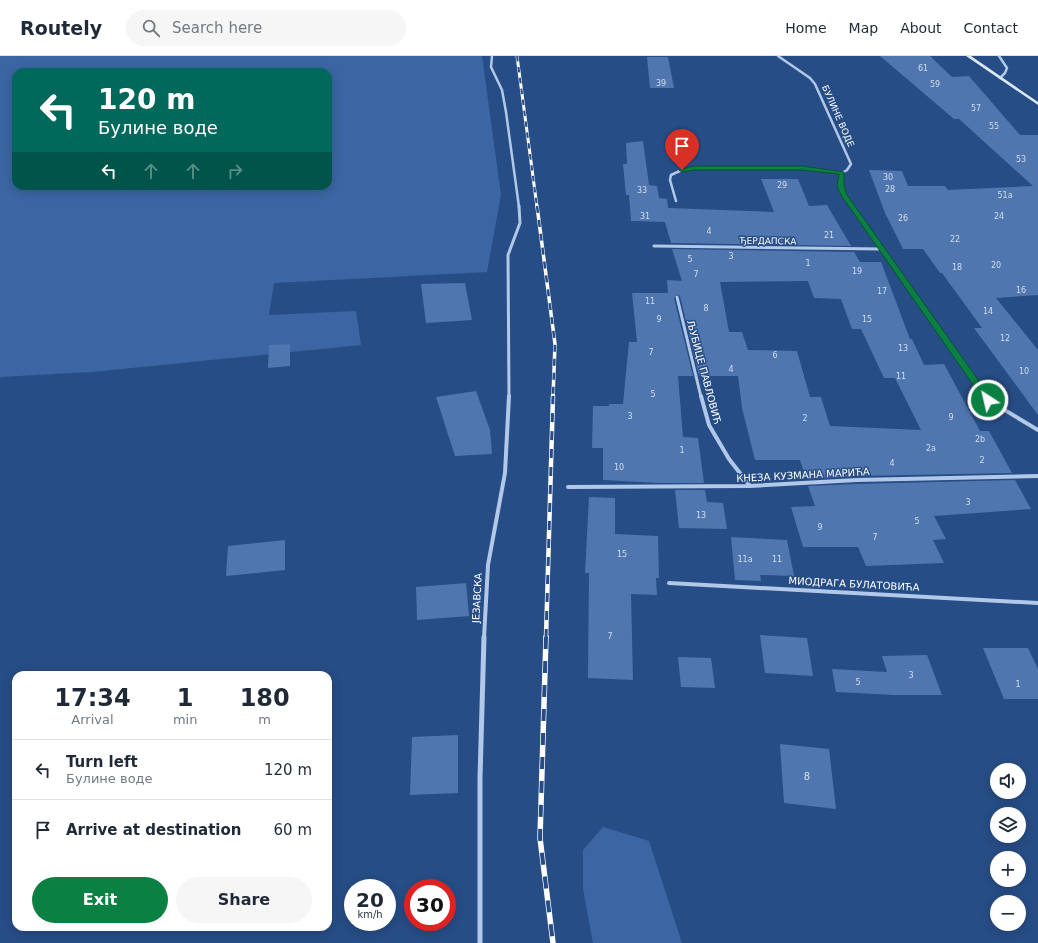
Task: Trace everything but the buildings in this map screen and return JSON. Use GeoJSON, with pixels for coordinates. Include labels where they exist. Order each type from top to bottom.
{"type":"FeatureCollection","features":[{"type":"Feature","properties":{"kind":"main road"},"geometry":{"type":"LineString","coordinates":[[968,56],[1038,104]]}},
{"type":"Feature","properties":{"kind":"street","name":"ЈЕЗАВСКА"},"geometry":{"type":"LineString","coordinates":[[480,943],[480,778],[483,650],[488,565],[505,473],[509,410],[508,255],[520,223],[518,194],[506,112],[502,90],[492,67],[492,56]]}},
{"type":"Feature","properties":{"kind":"street","name":"БУЛИНЕ ВОДЕ"},"geometry":{"type":"LineString","coordinates":[[778,56],[810,78],[815,84],[851,164],[842,173],[841,186],[844,195],[988,400],[1038,430]]}},
{"type":"Feature","properties":{"kind":"street"},"geometry":{"type":"LineString","coordinates":[[999,56],[1007,68],[1005,73],[1000,78]]}},
{"type":"Feature","properties":{"kind":"street"},"geometry":{"type":"LineString","coordinates":[[676,201],[670,180],[672,175],[682,170],[694,168],[802,168],[842,173]]}},
{"type":"Feature","properties":{"kind":"street","name":"ЂЕРДАПСКА"},"geometry":{"type":"LineString","coordinates":[[654,246],[882,248]]}},
{"type":"Feature","properties":{"kind":"street","name":"ЉУБИЦЕ ПАВЛОВИЋ"},"geometry":{"type":"LineString","coordinates":[[677,297],[694,370],[709,425],[729,459],[750,486]]}},
{"type":"Feature","properties":{"kind":"street","name":"КНЕЗА КУЗМАНА МАРИЋА"},"geometry":{"type":"LineString","coordinates":[[568,487],[750,486],[857,480],[1038,476]]}},
{"type":"Feature","properties":{"kind":"street","name":"МИОДРАГА БУЛАТОВИЋА"},"geometry":{"type":"LineString","coordinates":[[669,583],[1038,603]]}},
{"type":"Feature","properties":{"kind":"shaded area"},"geometry":{"type":"Polygon","coordinates":[[[0,56],[482,56],[501,195],[487,272],[274,283],[269,315],[356,311],[361,345],[92,372],[0,377],[0,56]]]}},
{"type":"Feature","properties":{"kind":"shaded area"},"geometry":{"type":"Polygon","coordinates":[[[603,827],[649,841],[682,943],[593,943],[583,889],[583,850],[603,827]]]}},
{"type":"Feature","properties":{"kind":"railway"},"geometry":{"type":"LineString","coordinates":[[517,56],[537,207]]}},
{"type":"Feature","properties":{"kind":"railway"},"geometry":{"type":"LineString","coordinates":[[537,206],[555,344],[553,397]]}},
{"type":"Feature","properties":{"kind":"railway"},"geometry":{"type":"LineString","coordinates":[[546,638],[553,396]]}},
{"type":"Feature","properties":{"kind":"railway"},"geometry":{"type":"LineString","coordinates":[[546,637],[540,838],[553,943]]}},
{"type":"Feature","properties":{"kind":"route"},"geometry":{"type":"LineString","coordinates":[[682,170],[694,168],[802,168],[842,173],[841,186],[844,195],[988,400]]}}]}
